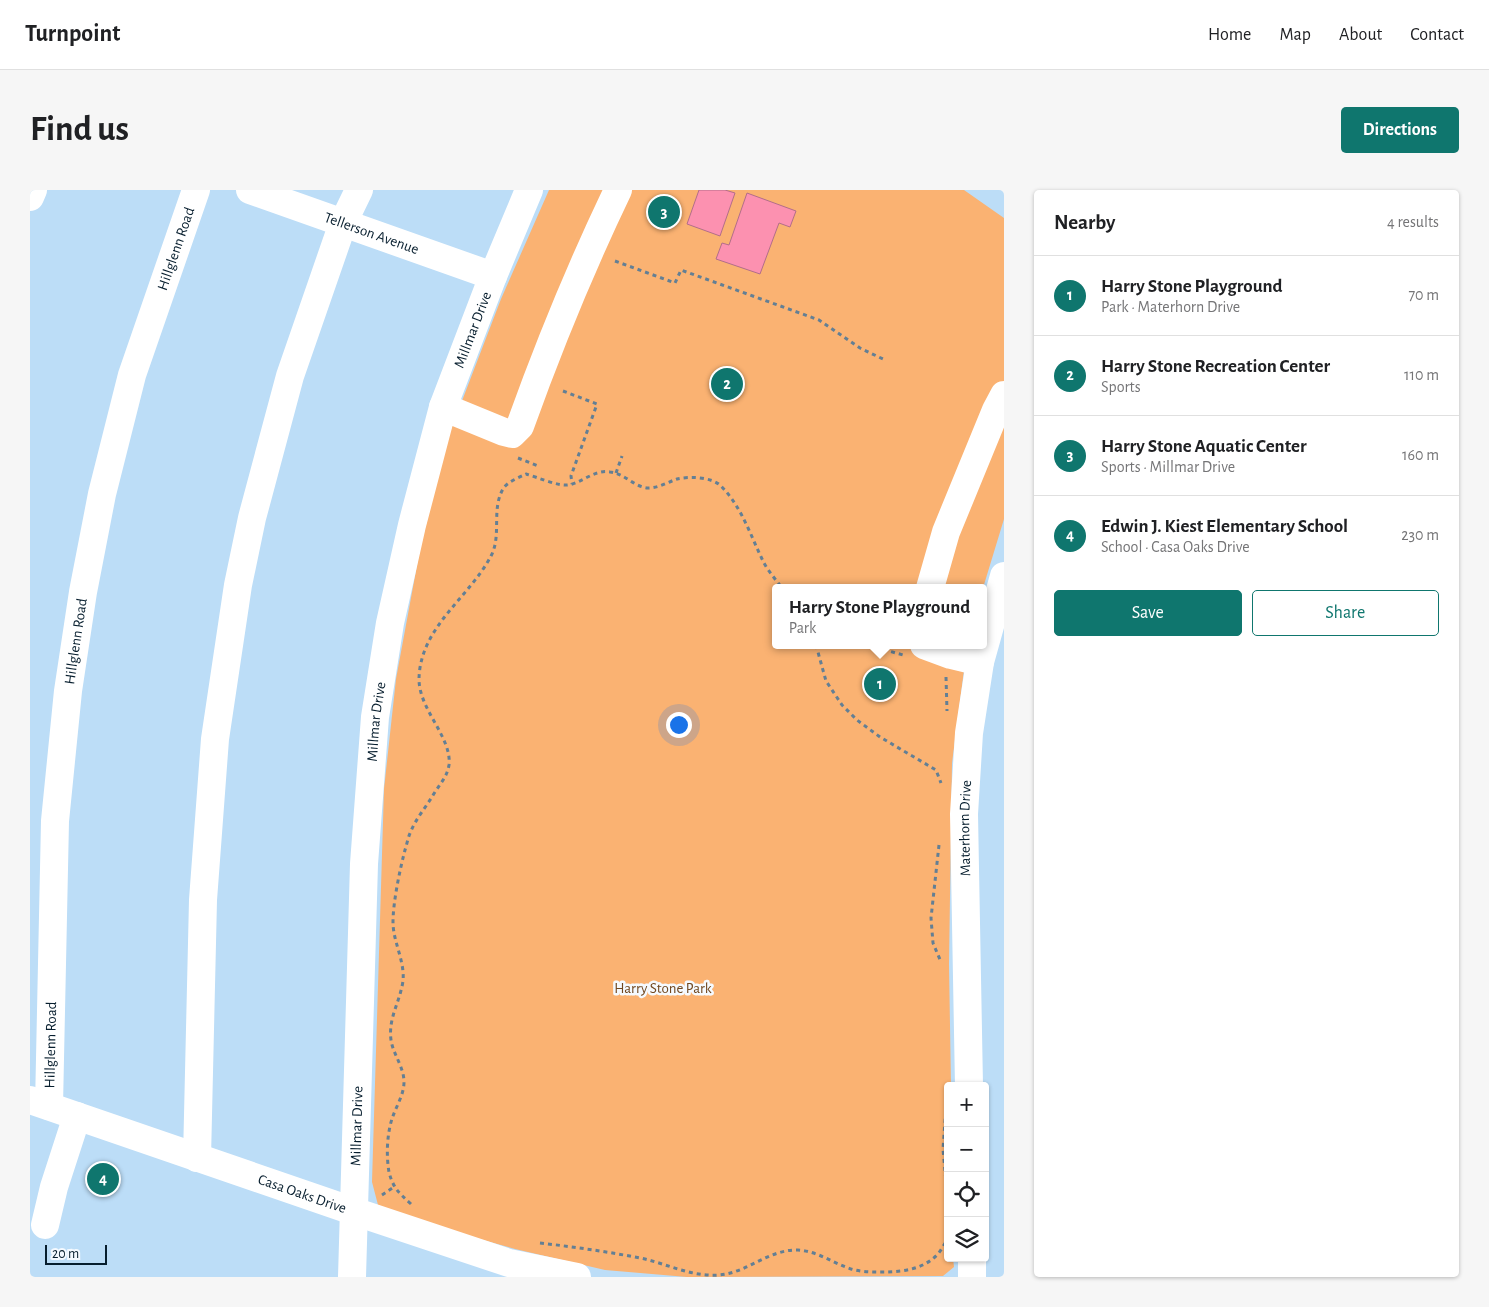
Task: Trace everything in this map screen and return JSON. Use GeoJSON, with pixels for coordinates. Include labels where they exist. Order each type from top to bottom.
{"type":"FeatureCollection","features":[{"type":"Feature","properties":{"kind":"street"},"geometry":{"type":"LineString","coordinates":[[30,197],[33,190]]}},
{"type":"Feature","properties":{"kind":"street","name":"Hillglenn Road"},"geometry":{"type":"LineString","coordinates":[[40,1103],[55,821],[68,691],[83,592],[102,494],[132,375],[196,190]]}},
{"type":"Feature","properties":{"kind":"street","name":"Tellerson Avenue"},"geometry":{"type":"LineString","coordinates":[[250,190],[493,276]]}},
{"type":"Feature","properties":{"kind":"street"},"geometry":{"type":"LineString","coordinates":[[197,1158],[203,900],[215,738],[226,653],[252,518],[290,376],[343,223],[359,190]]}},
{"type":"Feature","properties":{"kind":"street","name":"Millmar Drive"},"geometry":{"type":"LineString","coordinates":[[352,1277],[364,864],[375,718],[390,623],[412,525],[454,412],[493,276],[529,190]]}},
{"type":"Feature","properties":{"kind":"street"},"geometry":{"type":"LineString","coordinates":[[454,412],[512,434],[520,426],[563,312],[618,190]]}},
{"type":"Feature","properties":{"kind":"street"},"geometry":{"type":"LineString","coordinates":[[931,584],[946,532],[996,410],[1004,395]]}},
{"type":"Feature","properties":{"kind":"street","name":"Materhorn Drive"},"geometry":{"type":"LineString","coordinates":[[987,637],[1004,576]]}},
{"type":"Feature","properties":{"kind":"street","name":"Materhorn Drive"},"geometry":{"type":"LineString","coordinates":[[958,1082],[964,814],[969,732],[984,649]]}},
{"type":"Feature","properties":{"kind":"street"},"geometry":{"type":"LineString","coordinates":[[914,650],[951,655],[980,662]]}},
{"type":"Feature","properties":{"kind":"street","name":"Casa Oaks Drive"},"geometry":{"type":"LineString","coordinates":[[40,1103],[353,1212],[509,1270],[577,1277]]}},
{"type":"Feature","properties":{"kind":"street"},"geometry":{"type":"LineString","coordinates":[[45,1225],[54,1187],[77,1116]]}},
{"type":"Feature","properties":{"kind":"street"},"geometry":{"type":"LineString","coordinates":[[972,1262],[972,1277]]}},
{"type":"Feature","properties":{"kind":"path"},"geometry":{"type":"LineString","coordinates":[[615,261],[676,283],[681,270],[755,296],[819,320],[860,348],[885,360]]}},
{"type":"Feature","properties":{"kind":"path"},"geometry":{"type":"LineString","coordinates":[[563,391],[597,404],[571,476],[572,484]]}},
{"type":"Feature","properties":{"kind":"path"},"geometry":{"type":"LineString","coordinates":[[616,473],[622,456]]}},
{"type":"Feature","properties":{"kind":"path"},"geometry":{"type":"LineString","coordinates":[[415,1207],[394,1187],[389,1171],[389,1129],[404,1081],[403,1073],[393,1051],[390,1028],[403,980],[393,922],[402,866],[411,831],[444,780],[449,767],[449,757],[445,745],[420,693],[419,679],[425,648],[433,633],[483,569],[491,555],[496,543],[498,501],[503,488],[526,474],[564,486],[588,476],[608,471],[646,488],[655,488],[679,479],[697,478],[720,484],[742,516],[765,564],[779,584]]}},
{"type":"Feature","properties":{"kind":"path"},"geometry":{"type":"LineString","coordinates":[[817,649],[826,682],[842,705],[880,737],[936,770],[942,786]]}},
{"type":"Feature","properties":{"kind":"path"},"geometry":{"type":"LineString","coordinates":[[946,676],[947,711]]}},
{"type":"Feature","properties":{"kind":"path"},"geometry":{"type":"LineString","coordinates":[[936,770],[939,766]]}},
{"type":"Feature","properties":{"kind":"path"},"geometry":{"type":"LineString","coordinates":[[939,845],[931,918],[933,943],[944,970]]}},
{"type":"Feature","properties":{"kind":"path"},"geometry":{"type":"LineString","coordinates":[[945,1172],[943,1149],[949,1127]]}},
{"type":"Feature","properties":{"kind":"path"},"geometry":{"type":"LineString","coordinates":[[378,1198],[394,1187]]}},
{"type":"Feature","properties":{"kind":"path"},"geometry":{"type":"LineString","coordinates":[[535,1242],[586,1248],[647,1260],[697,1274],[719,1275],[738,1270],[788,1250],[818,1254],[862,1272],[902,1271],[915,1269],[926,1263],[938,1254],[944,1245]]}},
{"type":"Feature","properties":{"kind":"green space","name":"Harry Stone Park"},"geometry":{"type":"Polygon","coordinates":[[[549,190],[964,190],[1004,218],[1004,519],[984,584],[772,584],[772,649],[969,649],[964,670],[952,763],[949,964],[951,1082],[944,1082],[944,1262],[953,1262],[954,1267],[943,1276],[687,1277],[605,1270],[515,1249],[436,1227],[378,1205],[372,1182],[384,789],[396,679],[420,549],[447,440],[501,299],[549,190]]]}},
{"type":"Feature","properties":{"kind":"shaded area"},"geometry":{"type":"Polygon","coordinates":[[[699,190],[725,190],[735,193],[720,236],[687,224],[699,190]]]}},
{"type":"Feature","properties":{"kind":"shaded area"},"geometry":{"type":"Polygon","coordinates":[[[747,193],[796,211],[790,227],[779,223],[760,274],[716,259],[722,243],[729,245],[747,193]]]}},
{"type":"Feature","properties":{"kind":"place","name":"Harry Stone Aquatic Center"},"geometry":{"type":"Point","coordinates":[664,212]}},
{"type":"Feature","properties":{"kind":"place","name":"Harry Stone Recreation Center"},"geometry":{"type":"Point","coordinates":[727,384]}},
{"type":"Feature","properties":{"kind":"place","name":"Harry Stone Playground"},"geometry":{"type":"Point","coordinates":[880,684]}},
{"type":"Feature","properties":{"kind":"place","name":"Edwin J. Kiest Elementary School"},"geometry":{"type":"Point","coordinates":[103,1179]}}]}
